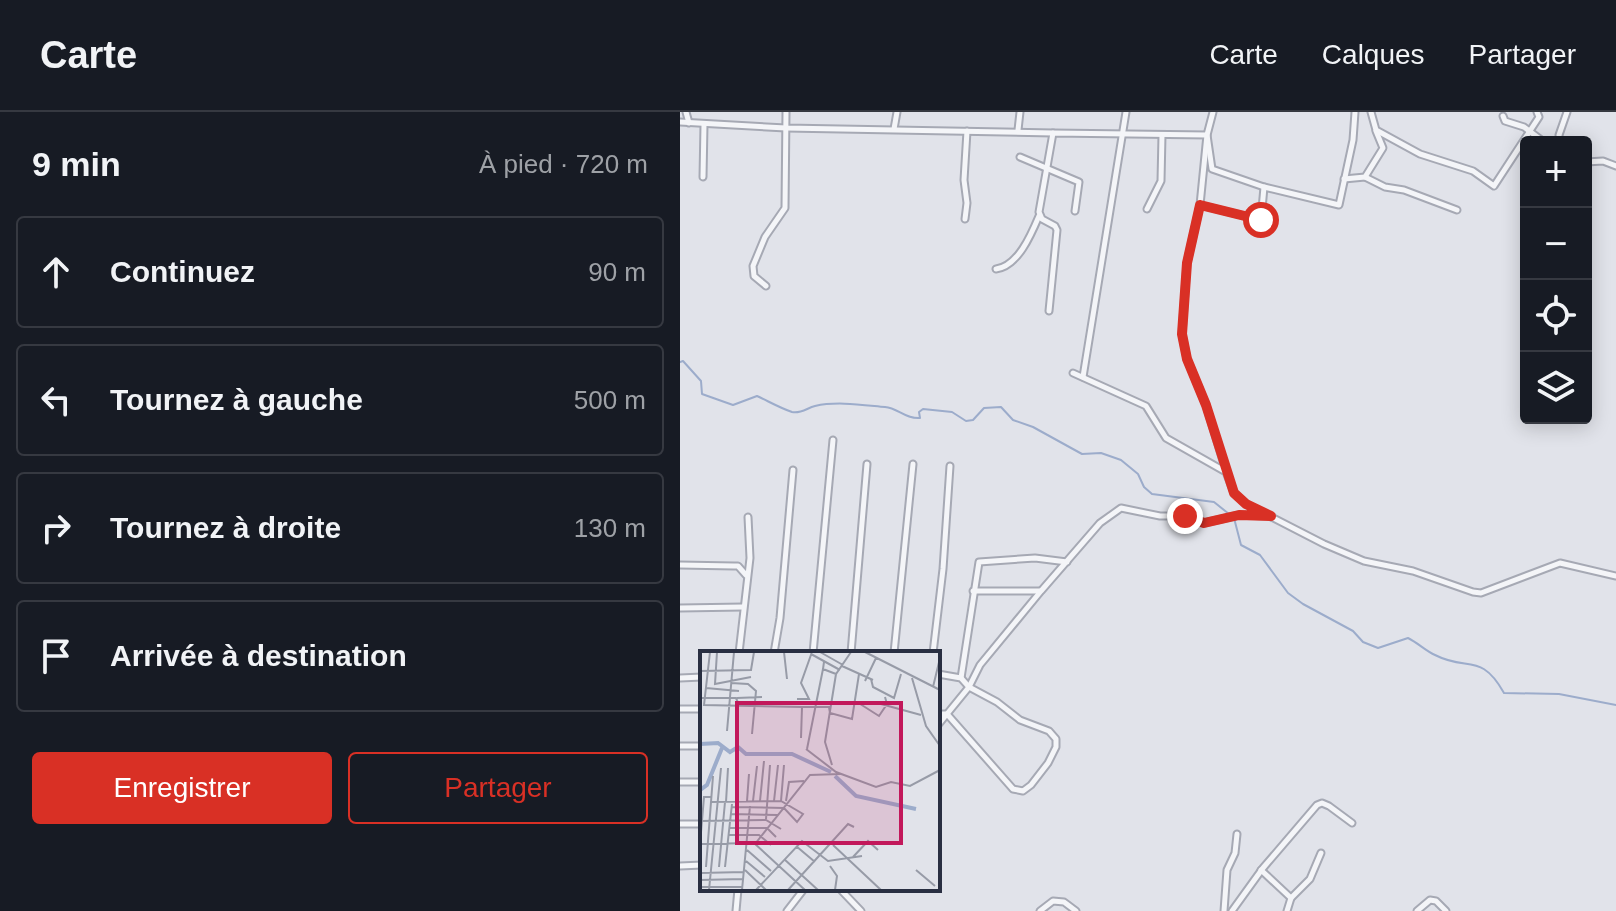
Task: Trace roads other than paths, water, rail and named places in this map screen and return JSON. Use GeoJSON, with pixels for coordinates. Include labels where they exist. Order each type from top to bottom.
{"type":"FeatureCollection","features":[{"type":"Feature","properties":{"kind":"street"},"geometry":{"type":"LineString","coordinates":[[686,112],[689,123]]}},
{"type":"Feature","properties":{"kind":"street"},"geometry":{"type":"LineString","coordinates":[[766,286],[752,271],[765,237],[785,208],[786,112]]}},
{"type":"Feature","properties":{"kind":"street"},"geometry":{"type":"LineString","coordinates":[[894,129],[897,112]]}},
{"type":"Feature","properties":{"kind":"street"},"geometry":{"type":"LineString","coordinates":[[1018,130],[1020,112]]}},
{"type":"Feature","properties":{"kind":"street"},"geometry":{"type":"LineString","coordinates":[[1083,377],[1126,112]]}},
{"type":"Feature","properties":{"kind":"street"},"geometry":{"type":"LineString","coordinates":[[1213,112],[1207,135],[1200,205],[1187,263],[1182,334],[1187,359],[1206,405],[1234,493],[1246,504],[1364,561],[1413,571],[1473,592],[1481,593],[1560,563],[1616,576]]}},
{"type":"Feature","properties":{"kind":"street"},"geometry":{"type":"LineString","coordinates":[[1207,135],[1212,169],[1264,187],[1339,205],[1353,140],[1355,112]]}},
{"type":"Feature","properties":{"kind":"street"},"geometry":{"type":"LineString","coordinates":[[1365,177],[1383,148],[1371,112]]}},
{"type":"Feature","properties":{"kind":"street"},"geometry":{"type":"LineString","coordinates":[[1376,130],[1420,154],[1460,169],[1467,168],[1494,186],[1539,117],[1537,112]]}},
{"type":"Feature","properties":{"kind":"street"},"geometry":{"type":"LineString","coordinates":[[1559,136],[1567,112]]}},
{"type":"Feature","properties":{"kind":"street"},"geometry":{"type":"LineString","coordinates":[[1503,116],[1505,121],[1524,127],[1536,136]]}},
{"type":"Feature","properties":{"kind":"street"},"geometry":{"type":"LineString","coordinates":[[680,122],[786,128],[1207,135]]}},
{"type":"Feature","properties":{"kind":"street"},"geometry":{"type":"LineString","coordinates":[[703,177],[704,125]]}},
{"type":"Feature","properties":{"kind":"street"},"geometry":{"type":"LineString","coordinates":[[965,219],[967,131]]}},
{"type":"Feature","properties":{"kind":"street"},"geometry":{"type":"LineString","coordinates":[[996,269],[1006,266],[1026,244],[1039,216],[1053,133]]}},
{"type":"Feature","properties":{"kind":"street"},"geometry":{"type":"LineString","coordinates":[[1147,209],[1161,181],[1162,135]]}},
{"type":"Feature","properties":{"kind":"street"},"geometry":{"type":"LineString","coordinates":[[1020,157],[1079,182],[1075,211]]}},
{"type":"Feature","properties":{"kind":"street"},"geometry":{"type":"LineString","coordinates":[[1592,162],[1603,161],[1616,166]]}},
{"type":"Feature","properties":{"kind":"street"},"geometry":{"type":"LineString","coordinates":[[1344,179],[1365,177],[1385,187],[1404,190],[1457,210]]}},
{"type":"Feature","properties":{"kind":"street"},"geometry":{"type":"LineString","coordinates":[[1200,205],[1261,220],[1264,187]]}},
{"type":"Feature","properties":{"kind":"street"},"geometry":{"type":"LineString","coordinates":[[1039,216],[1057,230],[1049,311]]}},
{"type":"Feature","properties":{"kind":"street"},"geometry":{"type":"LineString","coordinates":[[1073,373],[1146,406],[1166,438],[1226,472]]}},
{"type":"Feature","properties":{"kind":"street"},"geometry":{"type":"LineString","coordinates":[[813,651],[833,440]]}},
{"type":"Feature","properties":{"kind":"street"},"geometry":{"type":"LineString","coordinates":[[851,651],[867,464]]}},
{"type":"Feature","properties":{"kind":"street"},"geometry":{"type":"LineString","coordinates":[[894,651],[913,464]]}},
{"type":"Feature","properties":{"kind":"street"},"geometry":{"type":"LineString","coordinates":[[933,651],[950,466]]}},
{"type":"Feature","properties":{"kind":"street"},"geometry":{"type":"LineString","coordinates":[[774,651],[793,470]]}},
{"type":"Feature","properties":{"kind":"street"},"geometry":{"type":"LineString","coordinates":[[940,723],[969,687],[980,665],[1041,591],[1100,523],[1121,508],[1160,516],[1185,516],[1204,523],[1239,515],[1271,516]]}},
{"type":"Feature","properties":{"kind":"street"},"geometry":{"type":"LineString","coordinates":[[739,651],[750,558],[748,517]]}},
{"type":"Feature","properties":{"kind":"street"},"geometry":{"type":"LineString","coordinates":[[961,678],[973,591],[981,560],[1035,558],[1068,562]]}},
{"type":"Feature","properties":{"kind":"street"},"geometry":{"type":"LineString","coordinates":[[680,565],[738,566],[747,575]]}},
{"type":"Feature","properties":{"kind":"street"},"geometry":{"type":"LineString","coordinates":[[973,591],[1041,591]]}},
{"type":"Feature","properties":{"kind":"street"},"geometry":{"type":"LineString","coordinates":[[680,608],[743,607]]}},
{"type":"Feature","properties":{"kind":"street"},"geometry":{"type":"LineString","coordinates":[[940,674],[961,678],[969,687],[997,702],[1020,720],[1049,731],[1056,739],[1056,747],[1031,785],[1023,791],[1013,789],[947,714],[940,714]]}},
{"type":"Feature","properties":{"kind":"street"},"geometry":{"type":"LineString","coordinates":[[680,678],[700,677]]}},
{"type":"Feature","properties":{"kind":"street"},"geometry":{"type":"LineString","coordinates":[[1232,911],[1261,870],[1317,805],[1322,803],[1329,806],[1352,823]]}},
{"type":"Feature","properties":{"kind":"street"},"geometry":{"type":"LineString","coordinates":[[1224,911],[1227,870],[1235,853],[1237,834]]}},
{"type":"Feature","properties":{"kind":"street"},"geometry":{"type":"LineString","coordinates":[[1287,911],[1291,898],[1310,879],[1321,853]]}},
{"type":"Feature","properties":{"kind":"street"},"geometry":{"type":"LineString","coordinates":[[680,866],[700,865]]}},
{"type":"Feature","properties":{"kind":"street"},"geometry":{"type":"LineString","coordinates":[[1261,870],[1291,898]]}},
{"type":"Feature","properties":{"kind":"street"},"geometry":{"type":"LineString","coordinates":[[736,911],[738,891]]}},
{"type":"Feature","properties":{"kind":"street"},"geometry":{"type":"LineString","coordinates":[[787,911],[802,891]]}},
{"type":"Feature","properties":{"kind":"street"},"geometry":{"type":"LineString","coordinates":[[842,891],[861,911]]}},
{"type":"Feature","properties":{"kind":"street"},"geometry":{"type":"LineString","coordinates":[[1417,911],[1430,900],[1436,901],[1446,911]]}},
{"type":"Feature","properties":{"kind":"street"},"geometry":{"type":"LineString","coordinates":[[1040,911],[1053,901],[1064,902],[1076,911]]}},
{"type":"Feature","properties":{"kind":"waterway"},"geometry":{"type":"LineString","coordinates":[[680,362],[683,361],[701,381],[702,394],[733,405],[757,396],[792,412],[815,406],[850,404],[890,408],[915,418],[920,418],[919,412],[923,409],[952,412],[966,421],[973,420],[984,408],[1001,407],[1013,420],[1033,427],[1082,454],[1101,453],[1121,460],[1138,474],[1144,487],[1152,494],[1214,502],[1234,518],[1241,545],[1260,555],[1288,593],[1353,631],[1363,642],[1378,648],[1408,638],[1446,660],[1481,667],[1496,680],[1504,693],[1559,694],[1616,705]]}}]}
